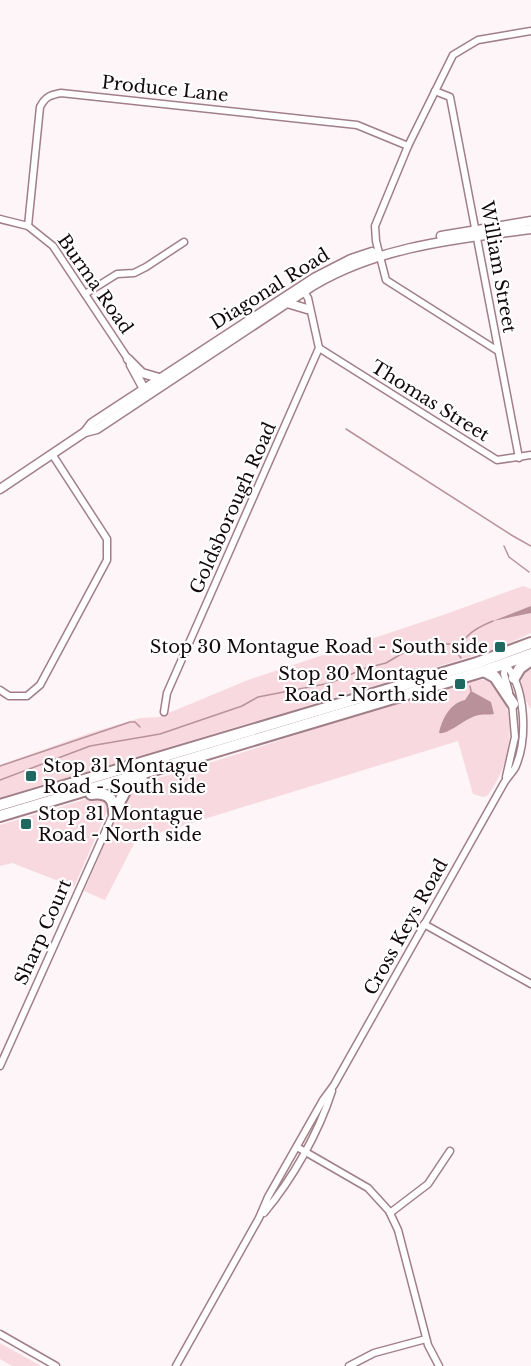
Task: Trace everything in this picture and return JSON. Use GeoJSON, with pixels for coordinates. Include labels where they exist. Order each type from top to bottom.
{"type":"FeatureCollection","features":[{"type":"Feature","properties":{"kind":"main road"},"geometry":{"type":"LineString","coordinates":[[505,664],[517,652],[531,644]]}},
{"type":"Feature","properties":{"kind":"main road"},"geometry":{"type":"LineString","coordinates":[[0,805],[446,672],[531,644]]}},
{"type":"Feature","properties":{"kind":"main road"},"geometry":{"type":"LineString","coordinates":[[0,816],[484,671],[531,654]]}},
{"type":"Feature","properties":{"kind":"main road"},"geometry":{"type":"LineString","coordinates":[[514,678],[520,668],[531,660]]}},
{"type":"Feature","properties":{"kind":"main road"},"geometry":{"type":"LineString","coordinates":[[446,672],[497,661],[505,664]]}},
{"type":"Feature","properties":{"kind":"main road"},"geometry":{"type":"LineString","coordinates":[[484,671],[495,676],[513,704]]}},
{"type":"Feature","properties":{"kind":"main road"},"geometry":{"type":"LineString","coordinates":[[114,812],[130,785],[182,762]]}},
{"type":"Feature","properties":{"kind":"main road"},"geometry":{"type":"LineString","coordinates":[[65,797],[106,794],[112,800],[114,812]]}},
{"type":"Feature","properties":{"kind":"street"},"geometry":{"type":"LineString","coordinates":[[498,351],[386,280],[376,241],[375,226],[408,146],[453,56],[478,40],[531,31]]}},
{"type":"Feature","properties":{"kind":"street","name":"William Street"},"geometry":{"type":"LineString","coordinates":[[435,91],[450,97],[519,458]]}},
{"type":"Feature","properties":{"kind":"street","name":"Produce Lane"},"geometry":{"type":"LineString","coordinates":[[28,226],[40,106],[51,95],[61,93],[357,125],[408,146]]}},
{"type":"Feature","properties":{"kind":"street","name":"Burma Road"},"geometry":{"type":"LineString","coordinates":[[0,219],[28,226],[53,246],[128,359]]}},
{"type":"Feature","properties":{"kind":"street","name":"Diagonal Road"},"geometry":{"type":"LineString","coordinates":[[85,432],[97,429],[160,382],[351,259],[531,221]]}},
{"type":"Feature","properties":{"kind":"street","name":"Diagonal Road"},"geometry":{"type":"LineString","coordinates":[[477,233],[531,228]]}},
{"type":"Feature","properties":{"kind":"street"},"geometry":{"type":"LineString","coordinates":[[85,294],[117,274],[134,273],[146,267],[183,242]]}},
{"type":"Feature","properties":{"kind":"street"},"geometry":{"type":"LineString","coordinates":[[300,290],[319,348]]}},
{"type":"Feature","properties":{"kind":"street","name":"Diagonal Road"},"geometry":{"type":"LineString","coordinates":[[160,382],[287,303],[300,290]]}},
{"type":"Feature","properties":{"kind":"street"},"geometry":{"type":"LineString","coordinates":[[287,303],[309,312]]}},
{"type":"Feature","properties":{"kind":"street","name":"Thomas Street"},"geometry":{"type":"LineString","coordinates":[[319,348],[497,460],[531,455]]}},
{"type":"Feature","properties":{"kind":"street","name":"Goldsborough Road"},"geometry":{"type":"LineString","coordinates":[[164,712],[166,693],[319,348]]}},
{"type":"Feature","properties":{"kind":"street"},"geometry":{"type":"LineString","coordinates":[[128,359],[142,373],[160,382]]}},
{"type":"Feature","properties":{"kind":"street"},"geometry":{"type":"LineString","coordinates":[[128,359],[144,388],[160,382]]}},
{"type":"Feature","properties":{"kind":"street","name":"Diagonal Road"},"geometry":{"type":"LineString","coordinates":[[0,489],[85,432],[92,423],[144,388]]}},
{"type":"Feature","properties":{"kind":"street"},"geometry":{"type":"LineString","coordinates":[[0,690],[9,696],[27,696],[40,685],[107,560],[107,539],[52,454]]}},
{"type":"Feature","properties":{"kind":"street","name":"Cross Keys Road"},"geometry":{"type":"LineString","coordinates":[[260,1218],[268,1197],[516,764],[523,736],[522,710],[514,678],[505,664]]}},
{"type":"Feature","properties":{"kind":"street","name":"Cross Keys Road"},"geometry":{"type":"LineString","coordinates":[[504,783],[514,744],[515,725],[513,704],[504,674],[505,664]]}},
{"type":"Feature","properties":{"kind":"street","name":"Sharp Court"},"geometry":{"type":"LineString","coordinates":[[0,1066],[114,812]]}},
{"type":"Feature","properties":{"kind":"street"},"geometry":{"type":"LineString","coordinates":[[424,924],[531,984]]}},
{"type":"Feature","properties":{"kind":"street","name":"Cross Keys Road"},"geometry":{"type":"LineString","coordinates":[[176,1366],[260,1218],[284,1187],[320,1123],[334,1085]]}},
{"type":"Feature","properties":{"kind":"street"},"geometry":{"type":"LineString","coordinates":[[297,1147],[368,1188],[390,1213],[398,1230],[426,1339],[439,1366]]}},
{"type":"Feature","properties":{"kind":"street"},"geometry":{"type":"LineString","coordinates":[[390,1213],[428,1184],[450,1151]]}},
{"type":"Feature","properties":{"kind":"street"},"geometry":{"type":"LineString","coordinates":[[0,1334],[56,1366]]}},
{"type":"Feature","properties":{"kind":"street"},"geometry":{"type":"LineString","coordinates":[[349,1366],[374,1353],[426,1339]]}},
{"type":"Feature","properties":{"kind":"shaded area"},"geometry":{"type":"Polygon","coordinates":[[[523,586],[531,589],[531,633],[499,648],[0,798],[0,765],[90,733],[140,718],[159,717],[248,680],[523,586]]]}},
{"type":"Feature","properties":{"kind":"shaded area"},"geometry":{"type":"Polygon","coordinates":[[[531,606],[531,613],[493,621],[531,606]]]}},
{"type":"Feature","properties":{"kind":"shaded area"},"geometry":{"type":"Polygon","coordinates":[[[531,666],[531,709],[521,682],[523,673],[531,666]]]}},
{"type":"Feature","properties":{"kind":"shaded area"},"geometry":{"type":"Polygon","coordinates":[[[490,679],[505,702],[510,727],[508,751],[500,775],[487,796],[473,794],[458,741],[136,840],[105,900],[84,891],[128,790],[136,784],[226,758],[432,691],[461,683],[490,679]]]}},
{"type":"Feature","properties":{"kind":"shaded area"},"geometry":{"type":"Polygon","coordinates":[[[471,691],[491,702],[494,714],[474,716],[448,731],[439,733],[442,722],[451,708],[465,700],[471,691]]]}},
{"type":"Feature","properties":{"kind":"shaded area"},"geometry":{"type":"Polygon","coordinates":[[[97,797],[103,798],[109,804],[108,809],[74,887],[12,863],[0,866],[0,825],[97,797]]]}},
{"type":"Feature","properties":{"kind":"shaded area"},"geometry":{"type":"Polygon","coordinates":[[[0,1343],[41,1366],[12,1366],[0,1359],[0,1343]]]}},
{"type":"Feature","properties":{"kind":"waterway"},"geometry":{"type":"LineString","coordinates":[[346,429],[531,546]]}},
{"type":"Feature","properties":{"kind":"waterway"},"geometry":{"type":"LineString","coordinates":[[504,546],[509,557],[529,572]]}},
{"type":"Feature","properties":{"kind":"waterway"},"geometry":{"type":"LineString","coordinates":[[461,658],[457,652],[467,636],[493,621]]}},
{"type":"Feature","properties":{"kind":"waterway"},"geometry":{"type":"LineString","coordinates":[[0,780],[90,746],[160,734],[242,706],[258,697],[330,683],[366,668],[386,663],[413,647],[460,644]]}},
{"type":"Feature","properties":{"kind":"waterway"},"geometry":{"type":"LineString","coordinates":[[470,686],[471,691]]}},
{"type":"Feature","properties":{"kind":"waterway"},"geometry":{"type":"LineString","coordinates":[[0,766],[130,722],[135,722],[140,727]]}},
{"type":"Feature","properties":{"kind":"place","name":"Stop 30 Montague Road - South side"},"geometry":{"type":"Point","coordinates":[500,647]}},
{"type":"Feature","properties":{"kind":"place","name":"Stop 30 Montague Road - North side"},"geometry":{"type":"Point","coordinates":[460,684]}},
{"type":"Feature","properties":{"kind":"place","name":"Stop 31 Montague Road - South side"},"geometry":{"type":"Point","coordinates":[31,776]}},
{"type":"Feature","properties":{"kind":"place","name":"Stop 31 Montague Road - North side"},"geometry":{"type":"Point","coordinates":[26,824]}}]}
